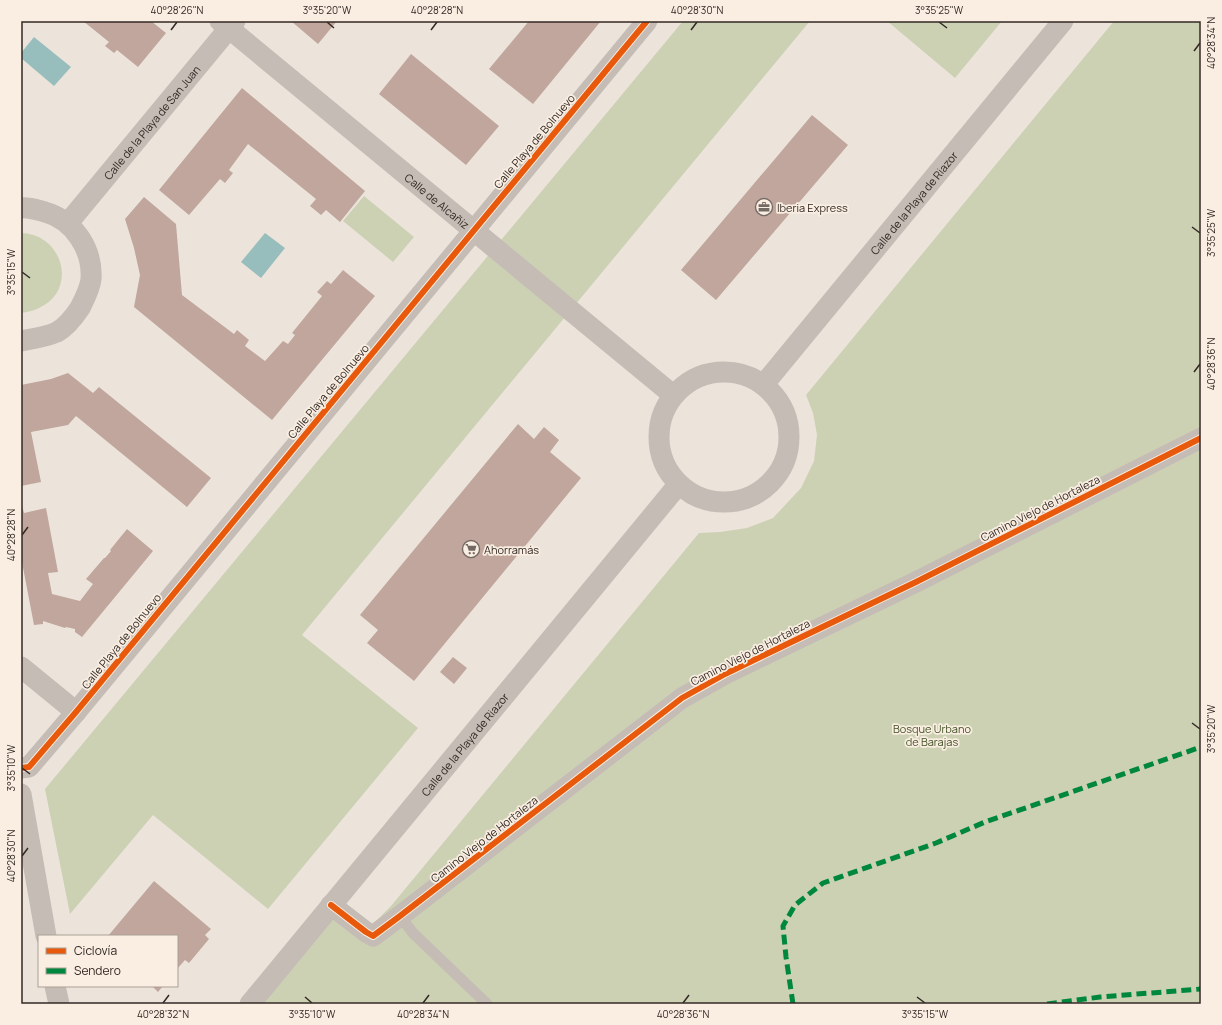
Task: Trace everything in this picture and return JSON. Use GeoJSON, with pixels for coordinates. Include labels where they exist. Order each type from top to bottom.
{"type":"FeatureCollection","features":[{"type":"Feature","properties":{"kind":"street","name":"Calle Playa de Bolnuevo"},"geometry":{"type":"LineString","coordinates":[[21,768],[29,767],[76,712],[647,21]]}},
{"type":"Feature","properties":{"kind":"street","name":"Calle de la Playa de Riazor"},"geometry":{"type":"LineString","coordinates":[[764,384],[1063,21]]}},
{"type":"Feature","properties":{"kind":"street","name":"Calle de Alcañiz"},"geometry":{"type":"LineString","coordinates":[[228,23],[673,395]]}},
{"type":"Feature","properties":{"kind":"street","name":"Calle de la Playa de San Juan"},"geometry":{"type":"LineString","coordinates":[[68,223],[228,23]]}},
{"type":"Feature","properties":{"kind":"street"},"geometry":{"type":"LineString","coordinates":[[21,208],[28,207],[52,214],[68,223],[81,239],[89,258],[91,280],[85,299],[73,318],[57,332],[21,341]]}},
{"type":"Feature","properties":{"kind":"street"},"geometry":{"type":"LineString","coordinates":[[716,372],[740,373],[764,384],[781,403],[790,428],[788,456],[775,479],[754,496],[728,503],[701,499],[678,485],[664,464],[658,440],[662,416],[673,395],[693,379],[716,372]]}},
{"type":"Feature","properties":{"kind":"street","name":"Camino Viejo de Hortaleza"},"geometry":{"type":"LineString","coordinates":[[331,905],[373,936],[682,698],[725,674],[916,582],[1201,438]]}},
{"type":"Feature","properties":{"kind":"street","name":"Calle de la Playa de Riazor"},"geometry":{"type":"LineString","coordinates":[[250,1004],[678,485]]}},
{"type":"Feature","properties":{"kind":"street"},"geometry":{"type":"LineString","coordinates":[[21,667],[76,712]]}},
{"type":"Feature","properties":{"kind":"street"},"geometry":{"type":"LineString","coordinates":[[21,794],[46,935]]}},
{"type":"Feature","properties":{"kind":"street"},"geometry":{"type":"LineString","coordinates":[[55,987],[58,1004]]}},
{"type":"Feature","properties":{"kind":"lane"},"geometry":{"type":"LineString","coordinates":[[400,916],[413,933],[487,1004]]}},
{"type":"Feature","properties":{"kind":"green space"},"geometry":{"type":"Polygon","coordinates":[[[683,21],[810,21],[302,635],[418,728],[268,909],[153,815],[70,914],[45,789],[683,21]]]}},
{"type":"Feature","properties":{"kind":"green space"},"geometry":{"type":"Polygon","coordinates":[[[887,21],[1002,21],[955,78],[887,21]]]}},
{"type":"Feature","properties":{"kind":"green space","name":"Bosque Urbano de Barajas"},"geometry":{"type":"Polygon","coordinates":[[[1114,21],[1201,21],[1201,1004],[250,1004],[331,905],[366,931],[391,906],[699,533],[747,528],[773,518],[801,488],[814,461],[817,435],[813,413],[806,395],[1114,21]]]}},
{"type":"Feature","properties":{"kind":"green space"},"geometry":{"type":"Polygon","coordinates":[[[364,196],[414,237],[393,262],[343,221],[364,196]]]}},
{"type":"Feature","properties":{"kind":"green space"},"geometry":{"type":"Polygon","coordinates":[[[21,233],[36,236],[47,243],[56,253],[61,264],[62,277],[59,289],[51,300],[37,309],[21,313],[21,233]]]}},
{"type":"Feature","properties":{"kind":"water"},"geometry":{"type":"Polygon","coordinates":[[[34,37],[71,67],[54,86],[21,58],[21,53],[34,37]]]}},
{"type":"Feature","properties":{"kind":"water"},"geometry":{"type":"Polygon","coordinates":[[[265,233],[285,248],[261,278],[241,262],[265,233]]]}},
{"type":"Feature","properties":{"kind":"building"},"geometry":{"type":"Polygon","coordinates":[[[83,21],[151,21],[166,33],[138,67],[117,50],[114,53],[105,46],[109,42],[83,21]]]}},
{"type":"Feature","properties":{"kind":"building"},"geometry":{"type":"Polygon","coordinates":[[[291,21],[337,21],[318,44],[291,21]]]}},
{"type":"Feature","properties":{"kind":"building"},"geometry":{"type":"Polygon","coordinates":[[[529,21],[601,21],[533,104],[489,69],[529,21]]]}},
{"type":"Feature","properties":{"kind":"building"},"geometry":{"type":"Polygon","coordinates":[[[411,54],[499,126],[466,165],[379,94],[411,54]]]}},
{"type":"Feature","properties":{"kind":"building"},"geometry":{"type":"Polygon","coordinates":[[[242,88],[365,191],[340,222],[326,210],[321,215],[310,206],[316,199],[248,144],[229,170],[233,173],[225,183],[220,179],[189,215],[159,190],[242,88]]]}},
{"type":"Feature","properties":{"kind":"building","name":"Iberia Express"},"geometry":{"type":"Polygon","coordinates":[[[812,115],[848,145],[716,300],[681,270],[812,115]]]}},
{"type":"Feature","properties":{"kind":"building"},"geometry":{"type":"Polygon","coordinates":[[[144,197],[176,224],[182,295],[234,334],[237,330],[249,340],[245,346],[265,361],[283,341],[288,344],[295,335],[292,333],[322,296],[317,292],[327,281],[331,284],[343,270],[375,296],[272,420],[134,307],[140,275],[125,219],[144,197]]]}},
{"type":"Feature","properties":{"kind":"building"},"geometry":{"type":"Polygon","coordinates":[[[68,373],[93,393],[99,387],[211,478],[187,507],[76,416],[68,425],[31,432],[41,482],[21,486],[21,385],[51,379],[68,373]]]}},
{"type":"Feature","properties":{"kind":"building"},"geometry":{"type":"Polygon","coordinates":[[[518,424],[534,439],[544,427],[559,440],[550,452],[581,478],[414,681],[367,643],[378,630],[360,615],[518,424]]]}},
{"type":"Feature","properties":{"kind":"building"},"geometry":{"type":"Polygon","coordinates":[[[21,502],[24,513],[46,508],[58,572],[48,573],[52,594],[80,601],[93,584],[86,579],[111,551],[110,550],[127,529],[153,551],[82,637],[75,632],[75,629],[65,628],[43,621],[43,624],[34,625],[21,557],[21,502]]]}},
{"type":"Feature","properties":{"kind":"building"},"geometry":{"type":"Polygon","coordinates":[[[453,657],[467,668],[454,684],[440,672],[453,657]]]}},
{"type":"Feature","properties":{"kind":"building"},"geometry":{"type":"Polygon","coordinates":[[[154,881],[211,929],[205,935],[209,939],[189,963],[185,960],[178,968],[178,935],[109,935],[154,881]]]}},
{"type":"Feature","properties":{"kind":"building"},"geometry":{"type":"Polygon","coordinates":[[[153,987],[162,987],[158,992],[153,987]]]}},
{"type":"Feature","properties":{"kind":"marked path"},"geometry":{"type":"LineString","coordinates":[[793,1004],[783,926],[795,905],[823,883],[936,843],[985,822],[1201,747]]}},
{"type":"Feature","properties":{"kind":"marked path"},"geometry":{"type":"LineString","coordinates":[[1047,1004],[1100,997],[1201,989]]}},
{"type":"Feature","properties":{"kind":"cycle path"},"geometry":{"type":"LineString","coordinates":[[21,768],[29,767],[76,712],[647,21]]}},
{"type":"Feature","properties":{"kind":"cycle path"},"geometry":{"type":"LineString","coordinates":[[331,905],[373,936],[682,698],[725,674],[916,582],[1201,438]]}},
{"type":"Feature","properties":{"kind":"place","name":"Iberia Express"},"geometry":{"type":"Point","coordinates":[764,207]}},
{"type":"Feature","properties":{"kind":"place","name":"Ahorramás"},"geometry":{"type":"Point","coordinates":[471,549]}}]}
